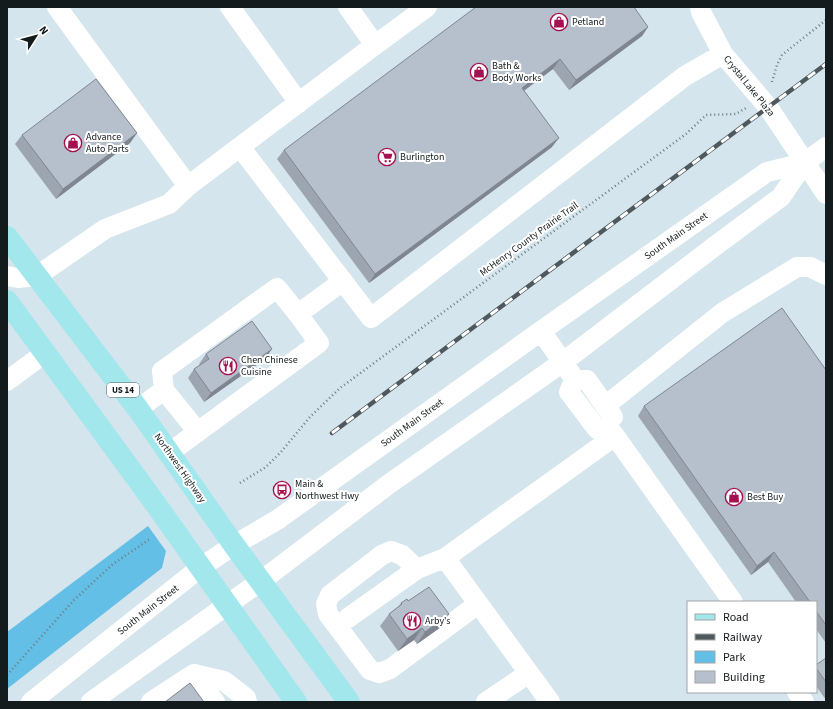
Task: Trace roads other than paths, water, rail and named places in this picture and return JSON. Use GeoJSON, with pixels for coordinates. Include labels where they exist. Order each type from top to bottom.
{"type":"FeatureCollection","features":[{"type":"Feature","properties":{"kind":"main road","name":"Northwest Highway"},"geometry":{"type":"LineString","coordinates":[[7,237],[138,409],[234,545],[349,702]]}},
{"type":"Feature","properties":{"kind":"main road"},"geometry":{"type":"LineString","coordinates":[[7,302],[296,702]]}},
{"type":"Feature","properties":{"kind":"street"},"geometry":{"type":"LineString","coordinates":[[57,7],[188,186]]}},
{"type":"Feature","properties":{"kind":"street"},"geometry":{"type":"LineString","coordinates":[[230,7],[299,103]]}},
{"type":"Feature","properties":{"kind":"street"},"geometry":{"type":"LineString","coordinates":[[348,7],[375,45]]}},
{"type":"Feature","properties":{"kind":"street"},"geometry":{"type":"LineString","coordinates":[[7,276],[18,278],[37,276],[105,228],[168,204],[188,186],[427,7]]}},
{"type":"Feature","properties":{"kind":"street","name":"Crystal Lake Plaza"},"geometry":{"type":"LineString","coordinates":[[700,7],[701,12],[723,54],[760,96],[826,194]]}},
{"type":"Feature","properties":{"kind":"street"},"geometry":{"type":"LineString","coordinates":[[240,147],[371,318],[685,76],[723,54]]}},
{"type":"Feature","properties":{"kind":"street","name":"South Main Street"},"geometry":{"type":"LineString","coordinates":[[90,702],[261,581],[389,484],[563,362],[715,246],[781,198],[804,163],[826,146]]}},
{"type":"Feature","properties":{"kind":"street","name":"South Main Street"},"geometry":{"type":"LineString","coordinates":[[31,702],[200,568],[234,545],[277,520],[541,331],[767,172],[804,163]]}},
{"type":"Feature","properties":{"kind":"street"},"geometry":{"type":"LineString","coordinates":[[605,406],[722,314],[797,267],[810,267],[826,275]]}},
{"type":"Feature","properties":{"kind":"street"},"geometry":{"type":"LineString","coordinates":[[298,314],[343,282]]}},
{"type":"Feature","properties":{"kind":"street"},"geometry":{"type":"LineString","coordinates":[[169,453],[198,432],[319,343],[277,288],[162,371],[164,390],[198,432]]}},
{"type":"Feature","properties":{"kind":"street"},"geometry":{"type":"LineString","coordinates":[[541,331],[574,380]]}},
{"type":"Feature","properties":{"kind":"street"},"geometry":{"type":"LineString","coordinates":[[7,381],[45,353]]}},
{"type":"Feature","properties":{"kind":"street"},"geometry":{"type":"LineString","coordinates":[[574,380],[587,380],[613,416],[613,433],[732,601]]}},
{"type":"Feature","properties":{"kind":"street"},"geometry":{"type":"LineString","coordinates":[[574,380],[569,392],[597,429],[613,433]]}},
{"type":"Feature","properties":{"kind":"street"},"geometry":{"type":"LineString","coordinates":[[138,409],[164,390]]}},
{"type":"Feature","properties":{"kind":"street"},"geometry":{"type":"LineString","coordinates":[[348,618],[417,569],[445,558],[613,433]]}},
{"type":"Feature","properties":{"kind":"street"},"geometry":{"type":"LineString","coordinates":[[417,569],[402,555],[391,551],[382,555],[330,595],[326,604],[328,614],[370,670],[379,673],[390,669],[478,604]]}},
{"type":"Feature","properties":{"kind":"street"},"geometry":{"type":"LineString","coordinates":[[445,558],[550,702]]}},
{"type":"Feature","properties":{"kind":"street"},"geometry":{"type":"LineString","coordinates":[[486,702],[528,673]]}},
{"type":"Feature","properties":{"kind":"street"},"geometry":{"type":"LineString","coordinates":[[152,702],[194,674],[224,681],[246,698],[247,702]]}},
{"type":"Feature","properties":{"kind":"street"},"geometry":{"type":"LineString","coordinates":[[194,674],[215,702]]}},
{"type":"Feature","properties":{"kind":"street"},"geometry":{"type":"LineString","coordinates":[[797,693],[804,702]]}},
{"type":"Feature","properties":{"kind":"railway"},"geometry":{"type":"LineString","coordinates":[[332,433],[826,64]]}},
{"type":"Feature","properties":{"kind":"place","name":"Petland"},"geometry":{"type":"Point","coordinates":[559,22]}},
{"type":"Feature","properties":{"kind":"place","name":"Bath & Body Works"},"geometry":{"type":"Point","coordinates":[479,72]}},
{"type":"Feature","properties":{"kind":"place","name":"Advance Auto Parts"},"geometry":{"type":"Point","coordinates":[73,143]}},
{"type":"Feature","properties":{"kind":"place","name":"Burlington"},"geometry":{"type":"Point","coordinates":[387,157]}},
{"type":"Feature","properties":{"kind":"place","name":"Chen Chinese Cuisine"},"geometry":{"type":"Point","coordinates":[228,366]}},
{"type":"Feature","properties":{"kind":"place","name":"Main & Northwest Hwy"},"geometry":{"type":"Point","coordinates":[282,490]}},
{"type":"Feature","properties":{"kind":"place","name":"Best Buy"},"geometry":{"type":"Point","coordinates":[734,497]}},
{"type":"Feature","properties":{"kind":"place","name":"Arby's"},"geometry":{"type":"Point","coordinates":[412,621]}}]}
